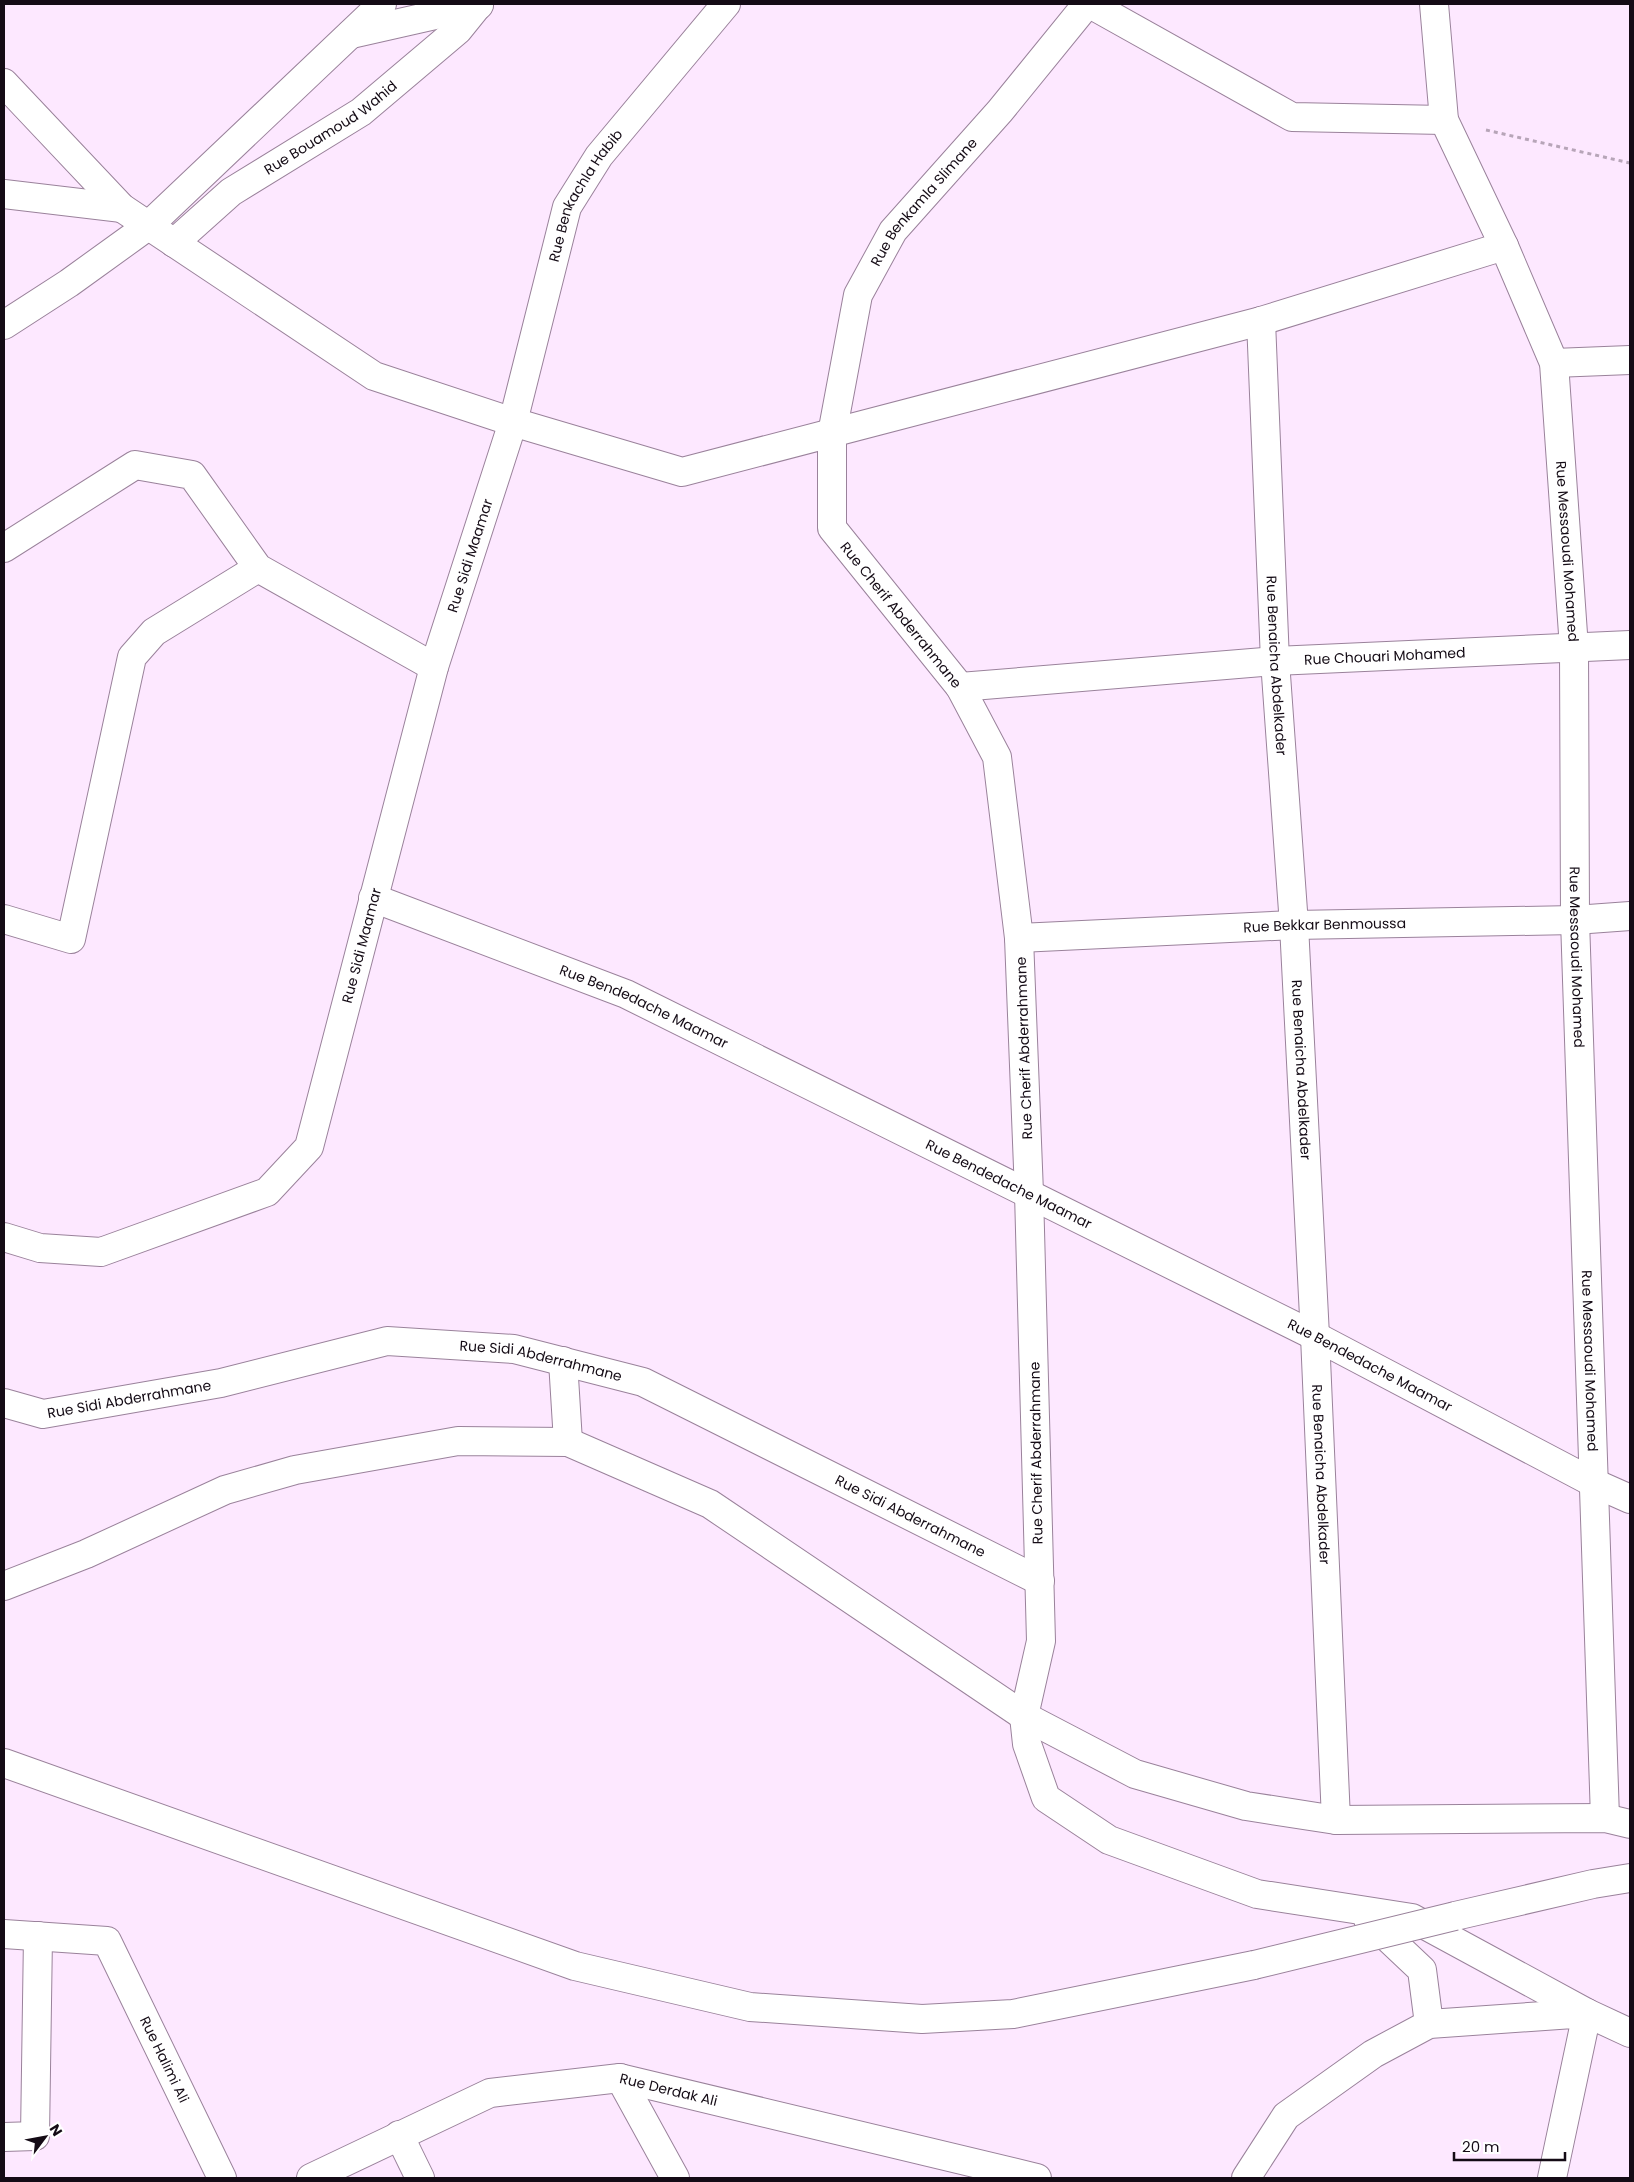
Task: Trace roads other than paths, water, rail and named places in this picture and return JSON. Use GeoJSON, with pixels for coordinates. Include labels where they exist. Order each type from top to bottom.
{"type":"FeatureCollection","features":[{"type":"Feature","properties":{"kind":"street"},"geometry":{"type":"LineString","coordinates":[[4,325],[69,283],[148,226],[382,4]]}},
{"type":"Feature","properties":{"kind":"street"},"geometry":{"type":"LineString","coordinates":[[350,34],[479,4]]}},
{"type":"Feature","properties":{"kind":"street","name":"Rue Bouamoud Wahid"},"geometry":{"type":"LineString","coordinates":[[174,243],[231,192],[361,112],[458,30],[479,4]]}},
{"type":"Feature","properties":{"kind":"street","name":"Rue Benkachla Habib"},"geometry":{"type":"LineString","coordinates":[[513,422],[567,207],[599,156],[726,4]]}},
{"type":"Feature","properties":{"kind":"street"},"geometry":{"type":"LineString","coordinates":[[1088,4],[1292,117],[1444,120],[1434,4]]}},
{"type":"Feature","properties":{"kind":"street","name":"Rue Benkamla Slimane"},"geometry":{"type":"LineString","coordinates":[[832,434],[858,295],[893,231],[1000,111],[1088,4]]}},
{"type":"Feature","properties":{"kind":"street"},"geometry":{"type":"LineString","coordinates":[[4,83],[122,208],[374,376],[513,422],[682,472],[1261,321],[1504,246]]}},
{"type":"Feature","properties":{"kind":"street","name":"Rue Messaoudi Mohamed"},"geometry":{"type":"LineString","coordinates":[[1444,120],[1504,246],[1554,363],[1574,648],[1574,920],[1594,1483],[1618,1821]]}},
{"type":"Feature","properties":{"kind":"street"},"geometry":{"type":"LineString","coordinates":[[4,194],[122,208]]}},
{"type":"Feature","properties":{"kind":"street","name":"Rue Benaicha Abdelkader"},"geometry":{"type":"LineString","coordinates":[[1261,321],[1275,661],[1294,925],[1316,1336],[1336,1820]]}},
{"type":"Feature","properties":{"kind":"street"},"geometry":{"type":"LineString","coordinates":[[1554,363],[1630,360]]}},
{"type":"Feature","properties":{"kind":"street","name":"Rue Sidi Maamar"},"geometry":{"type":"LineString","coordinates":[[4,1237],[40,1248],[101,1252],[267,1192],[309,1147],[434,667],[513,422]]}},
{"type":"Feature","properties":{"kind":"street","name":"Rue Cherif Abderrahmane"},"geometry":{"type":"LineString","coordinates":[[832,434],[832,528],[960,687],[997,757],[1020,938],[1030,1193],[1041,1641],[1024,1716],[1027,1744],[1046,1798],[1109,1840],[1258,1894],[1412,1918],[1587,2013],[1630,2033]]}},
{"type":"Feature","properties":{"kind":"street"},"geometry":{"type":"LineString","coordinates":[[4,548],[135,465],[192,475],[258,568],[434,667]]}},
{"type":"Feature","properties":{"kind":"street"},"geometry":{"type":"LineString","coordinates":[[4,918],[71,938],[132,657],[154,632],[258,568]]}},
{"type":"Feature","properties":{"kind":"street","name":"Rue Chouari Mohamed"},"geometry":{"type":"LineString","coordinates":[[960,687],[1275,661],[1630,645]]}},
{"type":"Feature","properties":{"kind":"street","name":"Rue Bendedache Maamar"},"geometry":{"type":"LineString","coordinates":[[373,898],[626,994],[1316,1336],[1594,1483],[1630,1498]]}},
{"type":"Feature","properties":{"kind":"street","name":"Rue Bekkar Benmoussa"},"geometry":{"type":"LineString","coordinates":[[1020,938],[1294,925],[1574,920],[1630,916]]}},
{"type":"Feature","properties":{"kind":"street","name":"Rue Sidi Abderrahmane"},"geometry":{"type":"LineString","coordinates":[[4,1403],[44,1414],[221,1383],[387,1341],[514,1349],[643,1382],[1040,1580]]}},
{"type":"Feature","properties":{"kind":"street"},"geometry":{"type":"LineString","coordinates":[[563,1361],[568,1442]]}},
{"type":"Feature","properties":{"kind":"street"},"geometry":{"type":"LineString","coordinates":[[4,1586],[86,1554],[225,1490],[294,1470],[458,1441],[568,1442],[710,1504],[1024,1716],[1134,1774],[1246,1806],[1336,1820],[1618,1821]]}},
{"type":"Feature","properties":{"kind":"street"},"geometry":{"type":"LineString","coordinates":[[4,1763],[575,1966],[750,2007],[922,2019],[1013,2014],[1254,1965],[1593,1884],[1630,1878]]}},
{"type":"Feature","properties":{"kind":"street"},"geometry":{"type":"LineString","coordinates":[[1358,1910],[1422,1970],[1429,2024]]}},
{"type":"Feature","properties":{"kind":"street"},"geometry":{"type":"LineString","coordinates":[[4,1934],[38,1936],[35,2136],[4,2137]]}},
{"type":"Feature","properties":{"kind":"street","name":"Rue Halimi Ali"},"geometry":{"type":"LineString","coordinates":[[38,1936],[107,1941],[222,2178]]}},
{"type":"Feature","properties":{"kind":"street"},"geometry":{"type":"LineString","coordinates":[[1246,2178],[1286,2116],[1373,2054],[1429,2024],[1587,2013],[1552,2178]]}},
{"type":"Feature","properties":{"kind":"street"},"geometry":{"type":"LineString","coordinates":[[620,2078],[675,2178]]}},
{"type":"Feature","properties":{"kind":"street","name":"Rue Derdak Ali"},"geometry":{"type":"LineString","coordinates":[[311,2178],[490,2093],[620,2078],[1037,2178]]}},
{"type":"Feature","properties":{"kind":"street"},"geometry":{"type":"LineString","coordinates":[[399,2135],[420,2178]]}}]}
